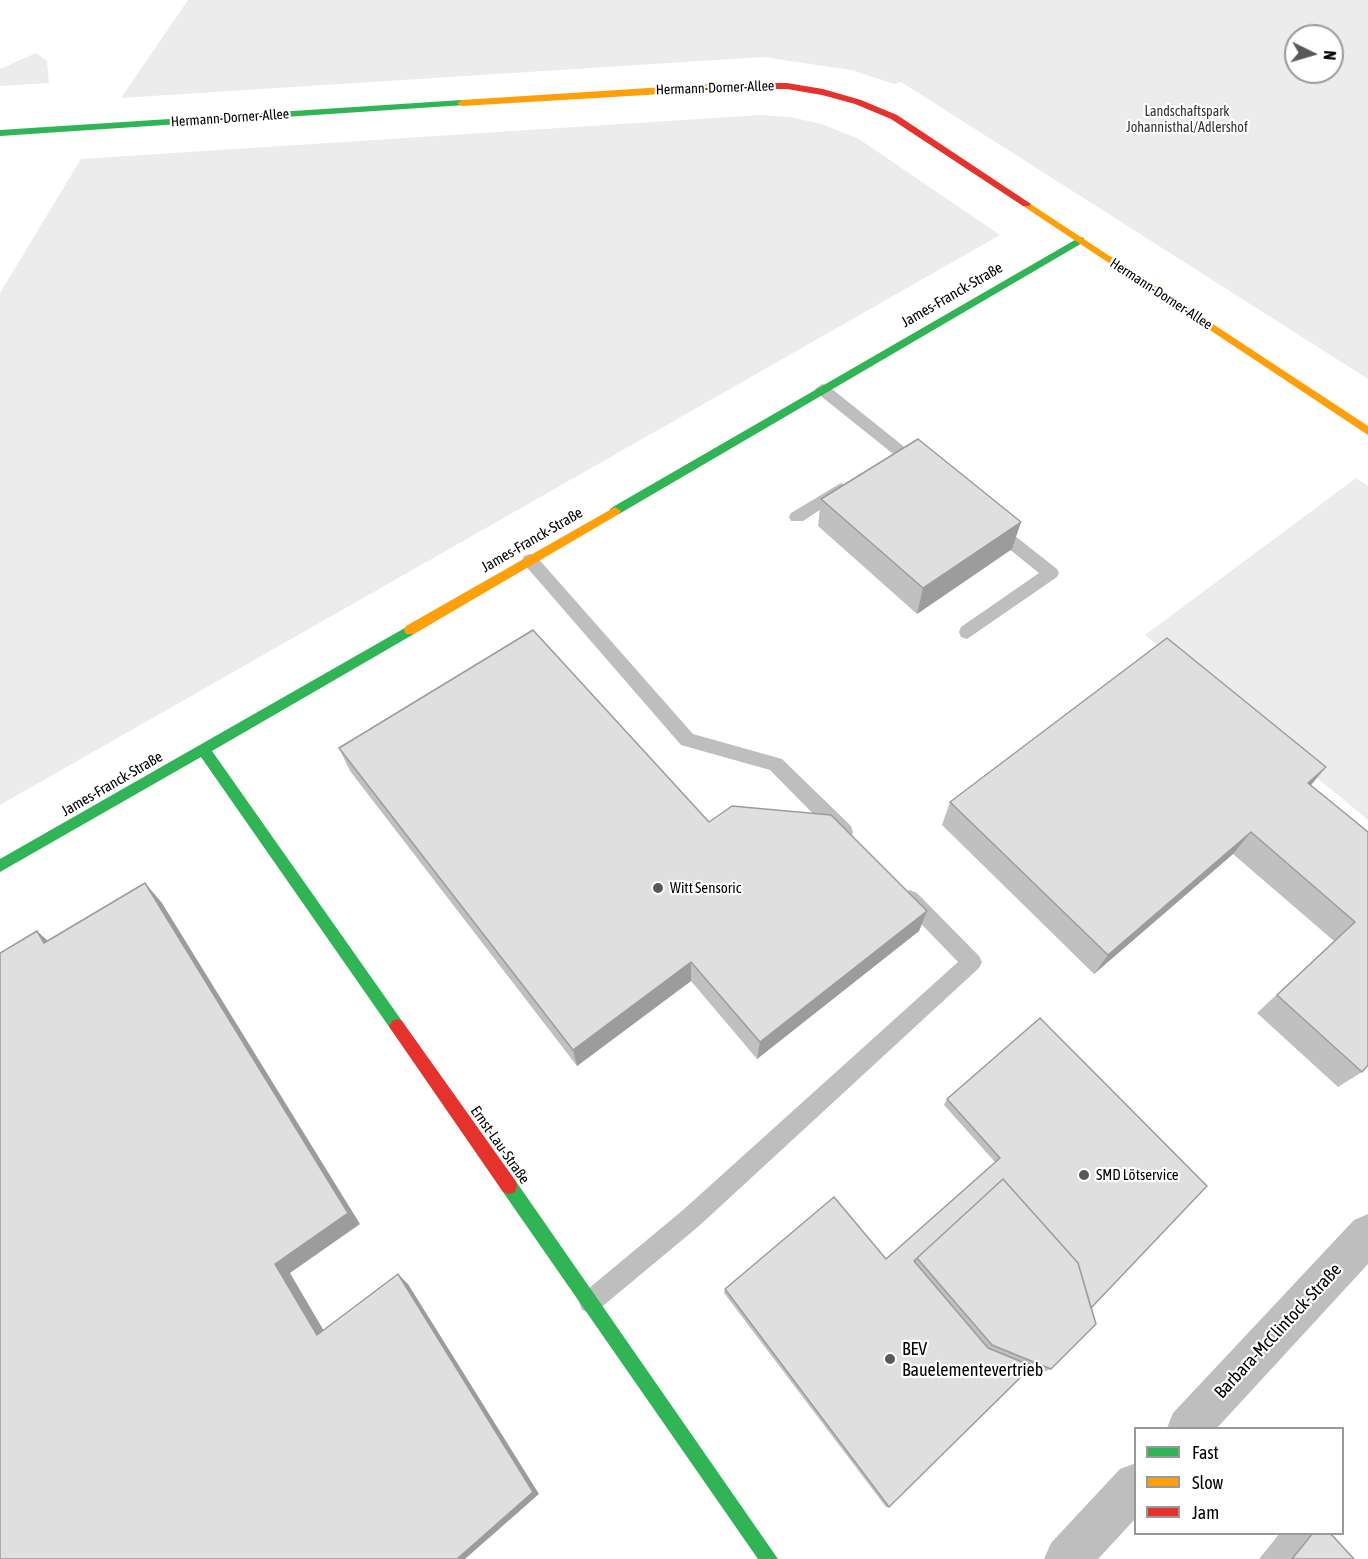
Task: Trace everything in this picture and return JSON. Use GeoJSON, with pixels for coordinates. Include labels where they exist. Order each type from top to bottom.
{"type":"FeatureCollection","features":[{"type":"Feature","properties":{"kind":"street","name":"Hermann-Dorner-Allee"},"geometry":{"type":"LineString","coordinates":[[0,133],[711,87],[787,86],[841,96],[894,117],[1368,431]]}},
{"type":"Feature","properties":{"kind":"street","name":"James-Franck-Straße"},"geometry":{"type":"LineString","coordinates":[[0,866],[204,750],[1080,240]]}},
{"type":"Feature","properties":{"kind":"street","name":"Ernst-Lau-Straße"},"geometry":{"type":"LineString","coordinates":[[204,750],[770,1559]]}},
{"type":"Feature","properties":{"kind":"street","name":"Barbara-McClintock-Straße"},"geometry":{"type":"LineString","coordinates":[[1189,1427],[1368,1234]]}},
{"type":"Feature","properties":{"kind":"street"},"geometry":{"type":"LineString","coordinates":[[1067,1559],[1134,1487]]}},
{"type":"Feature","properties":{"kind":"lane"},"geometry":{"type":"LineString","coordinates":[[822,389],[927,473]]}},
{"type":"Feature","properties":{"kind":"lane"},"geometry":{"type":"LineString","coordinates":[[882,464],[901,452]]}},
{"type":"Feature","properties":{"kind":"lane"},"geometry":{"type":"LineString","coordinates":[[797,517],[853,481]]}},
{"type":"Feature","properties":{"kind":"lane"},"geometry":{"type":"LineString","coordinates":[[967,632],[1051,573],[980,516]]}},
{"type":"Feature","properties":{"kind":"lane"},"geometry":{"type":"LineString","coordinates":[[530,560],[687,740],[776,764],[858,846]]}},
{"type":"Feature","properties":{"kind":"lane"},"geometry":{"type":"LineString","coordinates":[[590,1302],[691,1218],[972,962],[899,888]]}},
{"type":"Feature","properties":{"kind":"green space","name":"Landschaftspark Johannisthal/Adlershof"},"geometry":{"type":"Polygon","coordinates":[[[188,0],[1368,0],[1368,379],[901,82],[894,84],[851,70],[763,57],[121,98],[188,0]]]}},
{"type":"Feature","properties":{"kind":"green space"},"geometry":{"type":"Polygon","coordinates":[[[36,53],[47,61],[49,83],[0,86],[0,69],[36,53]]]}},
{"type":"Feature","properties":{"kind":"green space"},"geometry":{"type":"Polygon","coordinates":[[[760,115],[790,117],[822,124],[859,139],[1000,235],[0,805],[0,293],[81,159],[760,115]]]}},
{"type":"Feature","properties":{"kind":"green space"},"geometry":{"type":"Polygon","coordinates":[[[1356,478],[1368,486],[1368,820],[1145,635],[1356,478]]]}},
{"type":"Feature","properties":{"kind":"building"},"geometry":{"type":"Polygon","coordinates":[[[918,439],[1021,522],[923,588],[821,499],[918,439]]]}},
{"type":"Feature","properties":{"kind":"building","name":"Witt Sensoric"},"geometry":{"type":"Polygon","coordinates":[[[533,630],[709,822],[732,806],[831,815],[927,911],[760,1042],[691,962],[573,1050],[339,748],[533,630]]]}},
{"type":"Feature","properties":{"kind":"building"},"geometry":{"type":"Polygon","coordinates":[[[1167,638],[1326,767],[1308,783],[1368,832],[1368,1065],[1362,1072],[1277,995],[1355,922],[1251,832],[1108,955],[950,802],[1167,638]]]}},
{"type":"Feature","properties":{"kind":"building"},"geometry":{"type":"Polygon","coordinates":[[[145,883],[348,1213],[275,1264],[317,1335],[398,1274],[533,1492],[457,1559],[0,1559],[0,953],[37,931],[44,943],[145,883]]]}},
{"type":"Feature","properties":{"kind":"building"},"geometry":{"type":"Polygon","coordinates":[[[1040,1018],[1207,1186],[1091,1308],[1078,1263],[1003,1179],[914,1261],[988,1348],[1032,1366],[889,1507],[725,1289],[834,1197],[886,1259],[1000,1158],[947,1099],[1040,1018]]]}},
{"type":"Feature","properties":{"kind":"building"},"geometry":{"type":"Polygon","coordinates":[[[1003,1179],[1078,1263],[1096,1324],[1051,1369],[992,1345],[917,1258],[1003,1179]]]}},
{"type":"Feature","properties":{"kind":"building"},"geometry":{"type":"Polygon","coordinates":[[[1311,1535],[1332,1535],[1354,1559],[1292,1559],[1311,1535]]]}},
{"type":"Feature","properties":{"kind":"traffic: fast"},"geometry":{"type":"LineString","coordinates":[[0,133],[462,103]]}},
{"type":"Feature","properties":{"kind":"traffic: fast"},"geometry":{"type":"LineString","coordinates":[[615,511],[1080,240]]}},
{"type":"Feature","properties":{"kind":"traffic: fast"},"geometry":{"type":"LineString","coordinates":[[0,866],[410,630]]}},
{"type":"Feature","properties":{"kind":"traffic: fast"},"geometry":{"type":"LineString","coordinates":[[204,750],[397,1026]]}},
{"type":"Feature","properties":{"kind":"traffic: fast"},"geometry":{"type":"LineString","coordinates":[[509,1186],[769,1559]]}},
{"type":"Feature","properties":{"kind":"traffic: slow"},"geometry":{"type":"LineString","coordinates":[[462,103],[760,86]]}},
{"type":"Feature","properties":{"kind":"traffic: slow"},"geometry":{"type":"LineString","coordinates":[[1026,204],[1368,431]]}},
{"type":"Feature","properties":{"kind":"traffic: slow"},"geometry":{"type":"LineString","coordinates":[[410,630],[615,511]]}},
{"type":"Feature","properties":{"kind":"traffic: jam"},"geometry":{"type":"LineString","coordinates":[[760,86],[787,86],[823,92],[858,102],[894,117],[1026,204]]}},
{"type":"Feature","properties":{"kind":"traffic: jam"},"geometry":{"type":"LineString","coordinates":[[397,1026],[509,1186]]}},
{"type":"Feature","properties":{"kind":"place","name":"Witt Sensoric"},"geometry":{"type":"Point","coordinates":[658,888]}},
{"type":"Feature","properties":{"kind":"place","name":"SMD Lötservice"},"geometry":{"type":"Point","coordinates":[1084,1175]}},
{"type":"Feature","properties":{"kind":"place","name":"BEV Bauelementevertrieb"},"geometry":{"type":"Point","coordinates":[890,1359]}}]}
